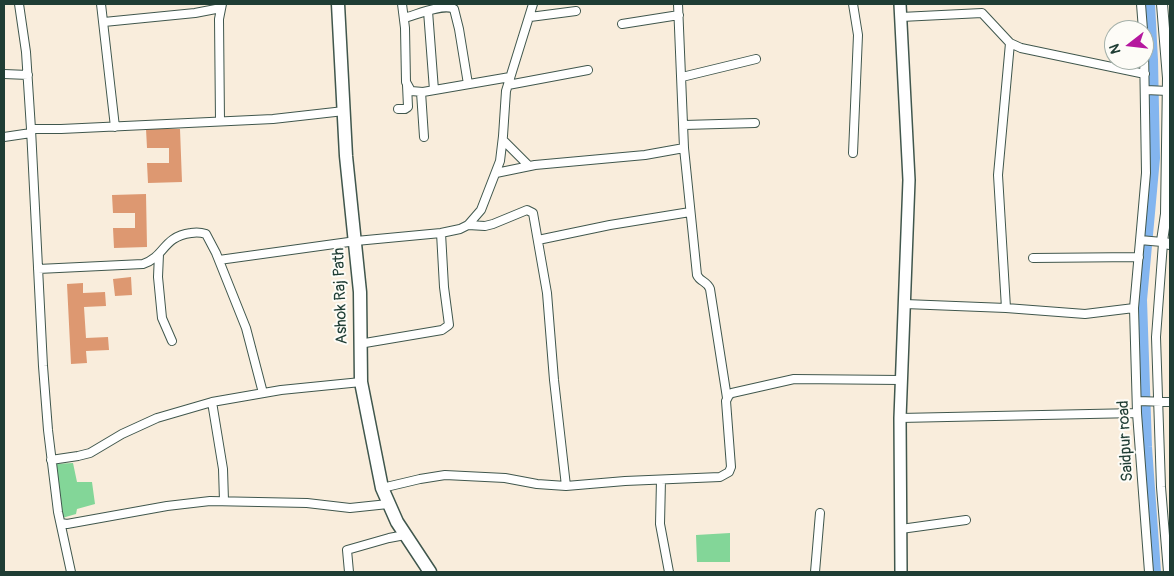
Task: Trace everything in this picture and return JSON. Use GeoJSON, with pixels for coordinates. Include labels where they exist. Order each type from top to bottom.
{"type":"FeatureCollection","features":[{"type":"Feature","properties":{"kind":"main road","name":"Ashok Raj Path"},"geometry":{"type":"LineString","coordinates":[[338,4],[346,156],[360,292],[361,382],[382,488],[388,504],[405,535],[430,572]]}},
{"type":"Feature","properties":{"kind":"main road"},"geometry":{"type":"LineString","coordinates":[[900,4],[909,180],[900,418],[901,572]]}},
{"type":"Feature","properties":{"kind":"street"},"geometry":{"type":"LineString","coordinates":[[19,4],[28,75],[42,366],[58,512],[71,572]]}},
{"type":"Feature","properties":{"kind":"street"},"geometry":{"type":"LineString","coordinates":[[102,4],[115,127]]}},
{"type":"Feature","properties":{"kind":"street"},"geometry":{"type":"LineString","coordinates":[[398,109],[408,107],[402,4]]}},
{"type":"Feature","properties":{"kind":"street"},"geometry":{"type":"LineString","coordinates":[[219,260],[356,241],[441,233],[460,229],[468,225],[481,210],[500,161],[504,107],[508,85],[533,4]]}},
{"type":"Feature","properties":{"kind":"street"},"geometry":{"type":"LineString","coordinates":[[382,488],[420,479],[458,475],[505,478],[537,484],[566,486],[625,481],[720,477],[729,472],[731,461],[727,398],[710,289],[706,282],[698,278],[697,275],[690,212],[684,148],[678,4]]}},
{"type":"Feature","properties":{"kind":"street"},"geometry":{"type":"LineString","coordinates":[[853,4],[858,35],[853,152]]}},
{"type":"Feature","properties":{"kind":"street"},"geometry":{"type":"LineString","coordinates":[[1142,4],[1143,20]]}},
{"type":"Feature","properties":{"kind":"street"},"geometry":{"type":"LineString","coordinates":[[1162,4],[1167,91],[1166,214],[1156,337],[1161,487],[1168,572]]}},
{"type":"Feature","properties":{"kind":"street"},"geometry":{"type":"LineString","coordinates":[[104,22],[195,13],[222,6],[219,19],[220,121]]}},
{"type":"Feature","properties":{"kind":"street"},"geometry":{"type":"LineString","coordinates":[[404,18],[448,7],[451,7],[456,12],[468,84]]}},
{"type":"Feature","properties":{"kind":"street"},"geometry":{"type":"LineString","coordinates":[[428,11],[434,90]]}},
{"type":"Feature","properties":{"kind":"street"},"geometry":{"type":"LineString","coordinates":[[530,17],[576,11]]}},
{"type":"Feature","properties":{"kind":"street"},"geometry":{"type":"LineString","coordinates":[[901,17],[982,13],[1010,42],[1021,48],[1145,74]]}},
{"type":"Feature","properties":{"kind":"street"},"geometry":{"type":"LineString","coordinates":[[622,24],[679,15]]}},
{"type":"Feature","properties":{"kind":"street"},"geometry":{"type":"LineString","coordinates":[[1006,308],[998,175],[1010,42]]}},
{"type":"Feature","properties":{"kind":"street"},"geometry":{"type":"LineString","coordinates":[[682,77],[756,59]]}},
{"type":"Feature","properties":{"kind":"street"},"geometry":{"type":"LineString","coordinates":[[508,85],[588,70]]}},
{"type":"Feature","properties":{"kind":"street","name":"Saidpur road"},"geometry":{"type":"LineString","coordinates":[[1145,70],[1149,90],[1144,240],[1139,257],[1134,308],[1139,402],[1137,413],[1149,572]]}},
{"type":"Feature","properties":{"kind":"street"},"geometry":{"type":"LineString","coordinates":[[4,74],[28,75]]}},
{"type":"Feature","properties":{"kind":"street"},"geometry":{"type":"LineString","coordinates":[[407,85],[411,91],[421,92],[510,77]]}},
{"type":"Feature","properties":{"kind":"street"},"geometry":{"type":"LineString","coordinates":[[1149,90],[1167,91]]}},
{"type":"Feature","properties":{"kind":"street"},"geometry":{"type":"LineString","coordinates":[[421,92],[424,138]]}},
{"type":"Feature","properties":{"kind":"street"},"geometry":{"type":"LineString","coordinates":[[4,137],[31,131],[272,118],[344,111]]}},
{"type":"Feature","properties":{"kind":"street"},"geometry":{"type":"LineString","coordinates":[[684,125],[755,123]]}},
{"type":"Feature","properties":{"kind":"street"},"geometry":{"type":"LineString","coordinates":[[503,140],[529,166]]}},
{"type":"Feature","properties":{"kind":"street"},"geometry":{"type":"LineString","coordinates":[[496,173],[529,166],[646,155],[684,148]]}},
{"type":"Feature","properties":{"kind":"street"},"geometry":{"type":"LineString","coordinates":[[468,225],[485,226],[527,210],[533,214],[547,293],[554,380],[566,486]]}},
{"type":"Feature","properties":{"kind":"street"},"geometry":{"type":"LineString","coordinates":[[538,240],[610,224],[690,212]]}},
{"type":"Feature","properties":{"kind":"street"},"geometry":{"type":"LineString","coordinates":[[38,269],[134,266],[150,262],[173,238],[202,232],[206,234],[219,260],[246,328],[263,392]]}},
{"type":"Feature","properties":{"kind":"street"},"geometry":{"type":"LineString","coordinates":[[360,344],[442,330],[449,325],[444,287],[441,233]]}},
{"type":"Feature","properties":{"kind":"street"},"geometry":{"type":"LineString","coordinates":[[1144,240],[1163,243]]}},
{"type":"Feature","properties":{"kind":"street"},"geometry":{"type":"LineString","coordinates":[[159,254],[158,277],[162,318],[172,341]]}},
{"type":"Feature","properties":{"kind":"street"},"geometry":{"type":"LineString","coordinates":[[1033,258],[1139,257]]}},
{"type":"Feature","properties":{"kind":"street"},"geometry":{"type":"LineString","coordinates":[[904,304],[1006,308],[1085,314],[1134,308]]}},
{"type":"Feature","properties":{"kind":"street"},"geometry":{"type":"LineString","coordinates":[[727,398],[732,393],[738,391],[794,379],[901,380]]}},
{"type":"Feature","properties":{"kind":"street"},"geometry":{"type":"LineString","coordinates":[[51,460],[78,456],[90,452],[152,420],[212,402],[263,392],[361,382]]}},
{"type":"Feature","properties":{"kind":"street"},"geometry":{"type":"LineString","coordinates":[[212,402],[223,470],[224,500]]}},
{"type":"Feature","properties":{"kind":"street"},"geometry":{"type":"LineString","coordinates":[[1139,402],[1170,402]]}},
{"type":"Feature","properties":{"kind":"street"},"geometry":{"type":"LineString","coordinates":[[900,418],[1137,413]]}},
{"type":"Feature","properties":{"kind":"street"},"geometry":{"type":"LineString","coordinates":[[661,480],[660,516],[669,572]]}},
{"type":"Feature","properties":{"kind":"street"},"geometry":{"type":"LineString","coordinates":[[61,523],[67,524],[167,506],[224,500],[312,503],[350,508],[388,504]]}},
{"type":"Feature","properties":{"kind":"street"},"geometry":{"type":"LineString","coordinates":[[815,572],[820,513]]}},
{"type":"Feature","properties":{"kind":"street"},"geometry":{"type":"LineString","coordinates":[[901,529],[966,520]]}},
{"type":"Feature","properties":{"kind":"street"},"geometry":{"type":"LineString","coordinates":[[349,572],[347,550],[405,535]]}},
{"type":"Feature","properties":{"kind":"green space"},"geometry":{"type":"Polygon","coordinates":[[[73,463],[77,482],[92,482],[95,504],[77,509],[76,514],[62,518],[53,464],[73,463]]]}},
{"type":"Feature","properties":{"kind":"green space"},"geometry":{"type":"Polygon","coordinates":[[[730,533],[730,562],[697,562],[696,535],[730,533]]]}},
{"type":"Feature","properties":{"kind":"building"},"geometry":{"type":"Polygon","coordinates":[[[146,129],[180,129],[182,182],[148,183],[147,163],[169,163],[169,148],[147,148],[146,129]]]}},
{"type":"Feature","properties":{"kind":"building"},"geometry":{"type":"Polygon","coordinates":[[[146,194],[147,247],[114,248],[113,228],[135,228],[135,213],[113,213],[112,195],[146,194]]]}},
{"type":"Feature","properties":{"kind":"building"},"geometry":{"type":"Polygon","coordinates":[[[131,277],[132,295],[115,296],[113,279],[131,277]]]}},
{"type":"Feature","properties":{"kind":"building"},"geometry":{"type":"Polygon","coordinates":[[[83,283],[83,293],[105,292],[106,306],[84,307],[86,338],[108,337],[109,350],[86,351],[87,363],[71,364],[67,284],[83,283]]]}},
{"type":"Feature","properties":{"kind":"waterway"},"geometry":{"type":"LineString","coordinates":[[1150,4],[1155,158],[1142,300],[1147,447],[1156,572]]}}]}
